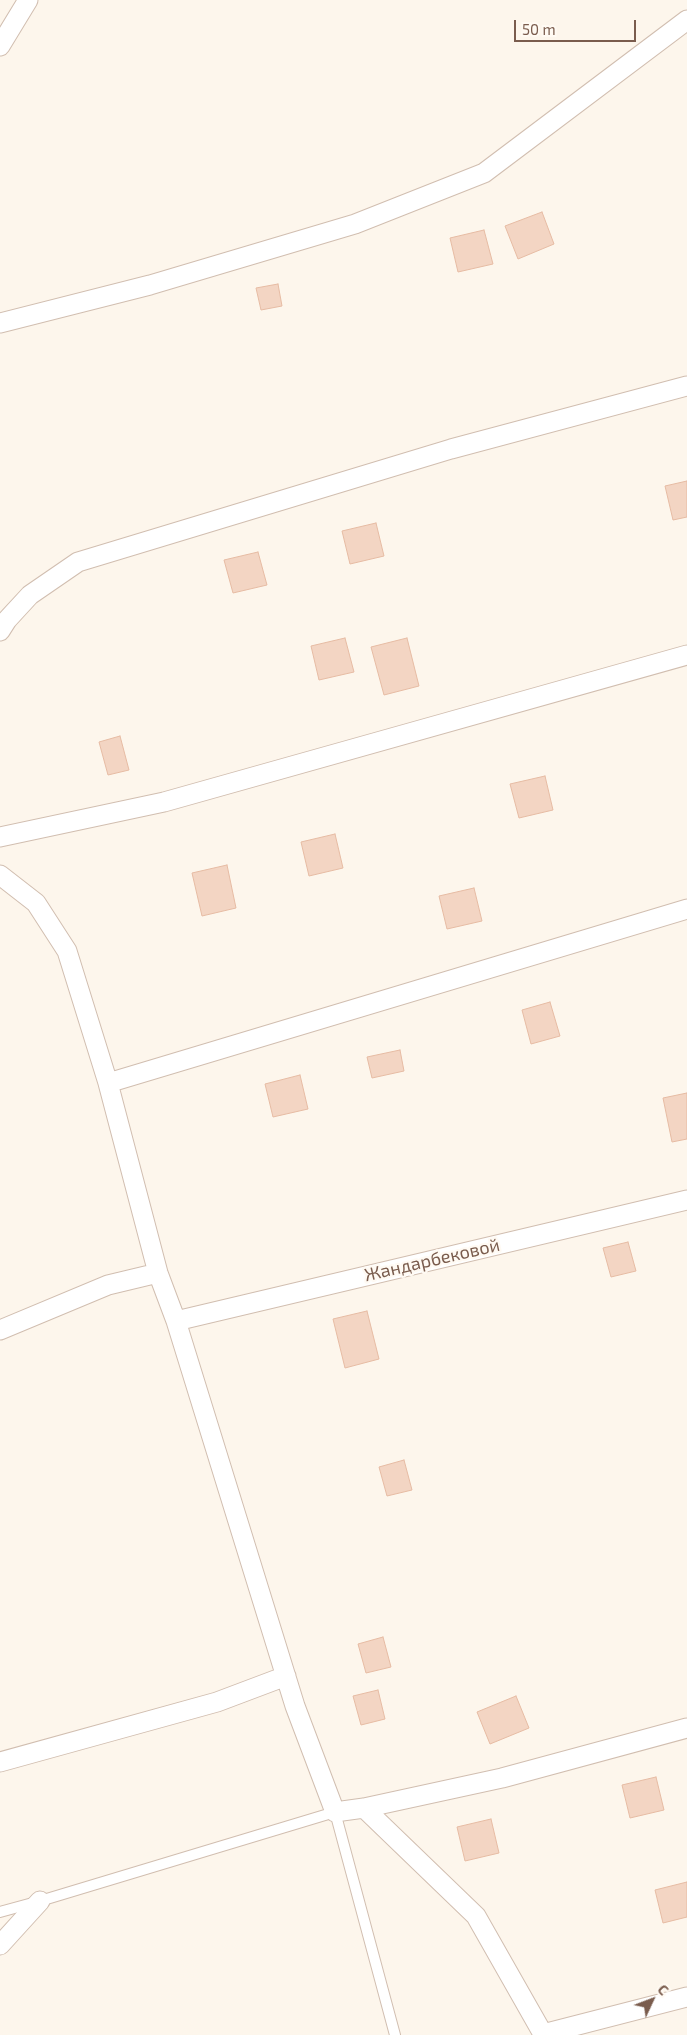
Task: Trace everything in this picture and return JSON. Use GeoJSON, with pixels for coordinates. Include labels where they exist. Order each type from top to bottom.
{"type":"FeatureCollection","features":[{"type":"Feature","properties":{"kind":"street"},"geometry":{"type":"LineString","coordinates":[[0,46],[28,0]]}},
{"type":"Feature","properties":{"kind":"street"},"geometry":{"type":"LineString","coordinates":[[0,323],[150,285],[355,224],[484,173],[687,20]]}},
{"type":"Feature","properties":{"kind":"street"},"geometry":{"type":"LineString","coordinates":[[2,625],[30,595],[78,562],[451,449],[687,386]]}},
{"type":"Feature","properties":{"kind":"street"},"geometry":{"type":"LineString","coordinates":[[0,837],[164,802],[687,655]]}},
{"type":"Feature","properties":{"kind":"street"},"geometry":{"type":"LineString","coordinates":[[0,875],[36,903],[67,951],[108,1083],[158,1273],[176,1321],[295,1706],[335,1812],[364,1808],[502,1778],[687,1728]]}},
{"type":"Feature","properties":{"kind":"street"},"geometry":{"type":"LineString","coordinates":[[108,1083],[687,909]]}},
{"type":"Feature","properties":{"kind":"street","name":"Жандарбековой"},"geometry":{"type":"LineString","coordinates":[[176,1321],[687,1200]]}},
{"type":"Feature","properties":{"kind":"street"},"geometry":{"type":"LineString","coordinates":[[0,1330],[108,1285],[158,1273]]}},
{"type":"Feature","properties":{"kind":"street"},"geometry":{"type":"LineString","coordinates":[[0,1762],[217,1702],[286,1676]]}},
{"type":"Feature","properties":{"kind":"street"},"geometry":{"type":"LineString","coordinates":[[364,1808],[476,1916],[542,2035],[687,1997]]}},
{"type":"Feature","properties":{"kind":"street"},"geometry":{"type":"LineString","coordinates":[[0,1945],[40,1901]]}},
{"type":"Feature","properties":{"kind":"lane"},"geometry":{"type":"LineString","coordinates":[[0,1912],[335,1812],[395,2035]]}},
{"type":"Feature","properties":{"kind":"building"},"geometry":{"type":"Polygon","coordinates":[[[542,212],[554,244],[518,259],[505,226],[542,212]]]}},
{"type":"Feature","properties":{"kind":"building"},"geometry":{"type":"Polygon","coordinates":[[[484,230],[493,264],[458,272],[450,238],[484,230]]]}},
{"type":"Feature","properties":{"kind":"building"},"geometry":{"type":"Polygon","coordinates":[[[278,284],[282,306],[261,310],[256,288],[278,284]]]}},
{"type":"Feature","properties":{"kind":"building"},"geometry":{"type":"Polygon","coordinates":[[[687,481],[687,517],[673,520],[665,486],[687,481]]]}},
{"type":"Feature","properties":{"kind":"building"},"geometry":{"type":"Polygon","coordinates":[[[376,523],[384,556],[350,564],[342,531],[376,523]]]}},
{"type":"Feature","properties":{"kind":"building"},"geometry":{"type":"Polygon","coordinates":[[[258,552],[267,585],[233,593],[224,560],[258,552]]]}},
{"type":"Feature","properties":{"kind":"building"},"geometry":{"type":"Polygon","coordinates":[[[345,638],[354,672],[319,680],[311,646],[345,638]]]}},
{"type":"Feature","properties":{"kind":"building"},"geometry":{"type":"Polygon","coordinates":[[[407,638],[419,686],[384,695],[371,647],[407,638]]]}},
{"type":"Feature","properties":{"kind":"building"},"geometry":{"type":"Polygon","coordinates":[[[120,736],[129,770],[108,775],[99,742],[120,736]]]}},
{"type":"Feature","properties":{"kind":"building"},"geometry":{"type":"Polygon","coordinates":[[[545,776],[553,810],[519,818],[510,784],[545,776]]]}},
{"type":"Feature","properties":{"kind":"building"},"geometry":{"type":"Polygon","coordinates":[[[335,834],[343,868],[309,876],[301,842],[335,834]]]}},
{"type":"Feature","properties":{"kind":"building"},"geometry":{"type":"Polygon","coordinates":[[[227,865],[236,908],[202,916],[192,873],[227,865]]]}},
{"type":"Feature","properties":{"kind":"building"},"geometry":{"type":"Polygon","coordinates":[[[474,888],[482,921],[447,929],[439,896],[474,888]]]}},
{"type":"Feature","properties":{"kind":"building"},"geometry":{"type":"Polygon","coordinates":[[[550,1002],[560,1036],[531,1044],[522,1010],[550,1002]]]}},
{"type":"Feature","properties":{"kind":"building"},"geometry":{"type":"Polygon","coordinates":[[[400,1050],[404,1071],[372,1078],[367,1057],[400,1050]]]}},
{"type":"Feature","properties":{"kind":"building"},"geometry":{"type":"Polygon","coordinates":[[[300,1075],[308,1109],[273,1117],[265,1084],[300,1075]]]}},
{"type":"Feature","properties":{"kind":"building"},"geometry":{"type":"Polygon","coordinates":[[[687,1093],[687,1139],[672,1142],[663,1098],[687,1093]]]}},
{"type":"Feature","properties":{"kind":"building"},"geometry":{"type":"Polygon","coordinates":[[[628,1242],[636,1271],[611,1277],[603,1248],[628,1242]]]}},
{"type":"Feature","properties":{"kind":"building"},"geometry":{"type":"Polygon","coordinates":[[[367,1311],[379,1359],[345,1368],[333,1319],[367,1311]]]}},
{"type":"Feature","properties":{"kind":"building"},"geometry":{"type":"Polygon","coordinates":[[[404,1460],[412,1490],[387,1496],[379,1467],[404,1460]]]}},
{"type":"Feature","properties":{"kind":"building"},"geometry":{"type":"Polygon","coordinates":[[[383,1637],[391,1667],[366,1673],[358,1644],[383,1637]]]}},
{"type":"Feature","properties":{"kind":"building"},"geometry":{"type":"Polygon","coordinates":[[[378,1690],[385,1719],[361,1725],[353,1696],[378,1690]]]}},
{"type":"Feature","properties":{"kind":"building"},"geometry":{"type":"Polygon","coordinates":[[[516,1696],[529,1728],[490,1744],[477,1712],[516,1696]]]}},
{"type":"Feature","properties":{"kind":"building"},"geometry":{"type":"Polygon","coordinates":[[[656,1777],[664,1810],[630,1818],[622,1785],[656,1777]]]}},
{"type":"Feature","properties":{"kind":"building"},"geometry":{"type":"Polygon","coordinates":[[[491,1819],[499,1853],[465,1861],[457,1827],[491,1819]]]}},
{"type":"Feature","properties":{"kind":"building"},"geometry":{"type":"Polygon","coordinates":[[[687,1882],[687,1917],[663,1923],[655,1890],[687,1882]]]}}]}
